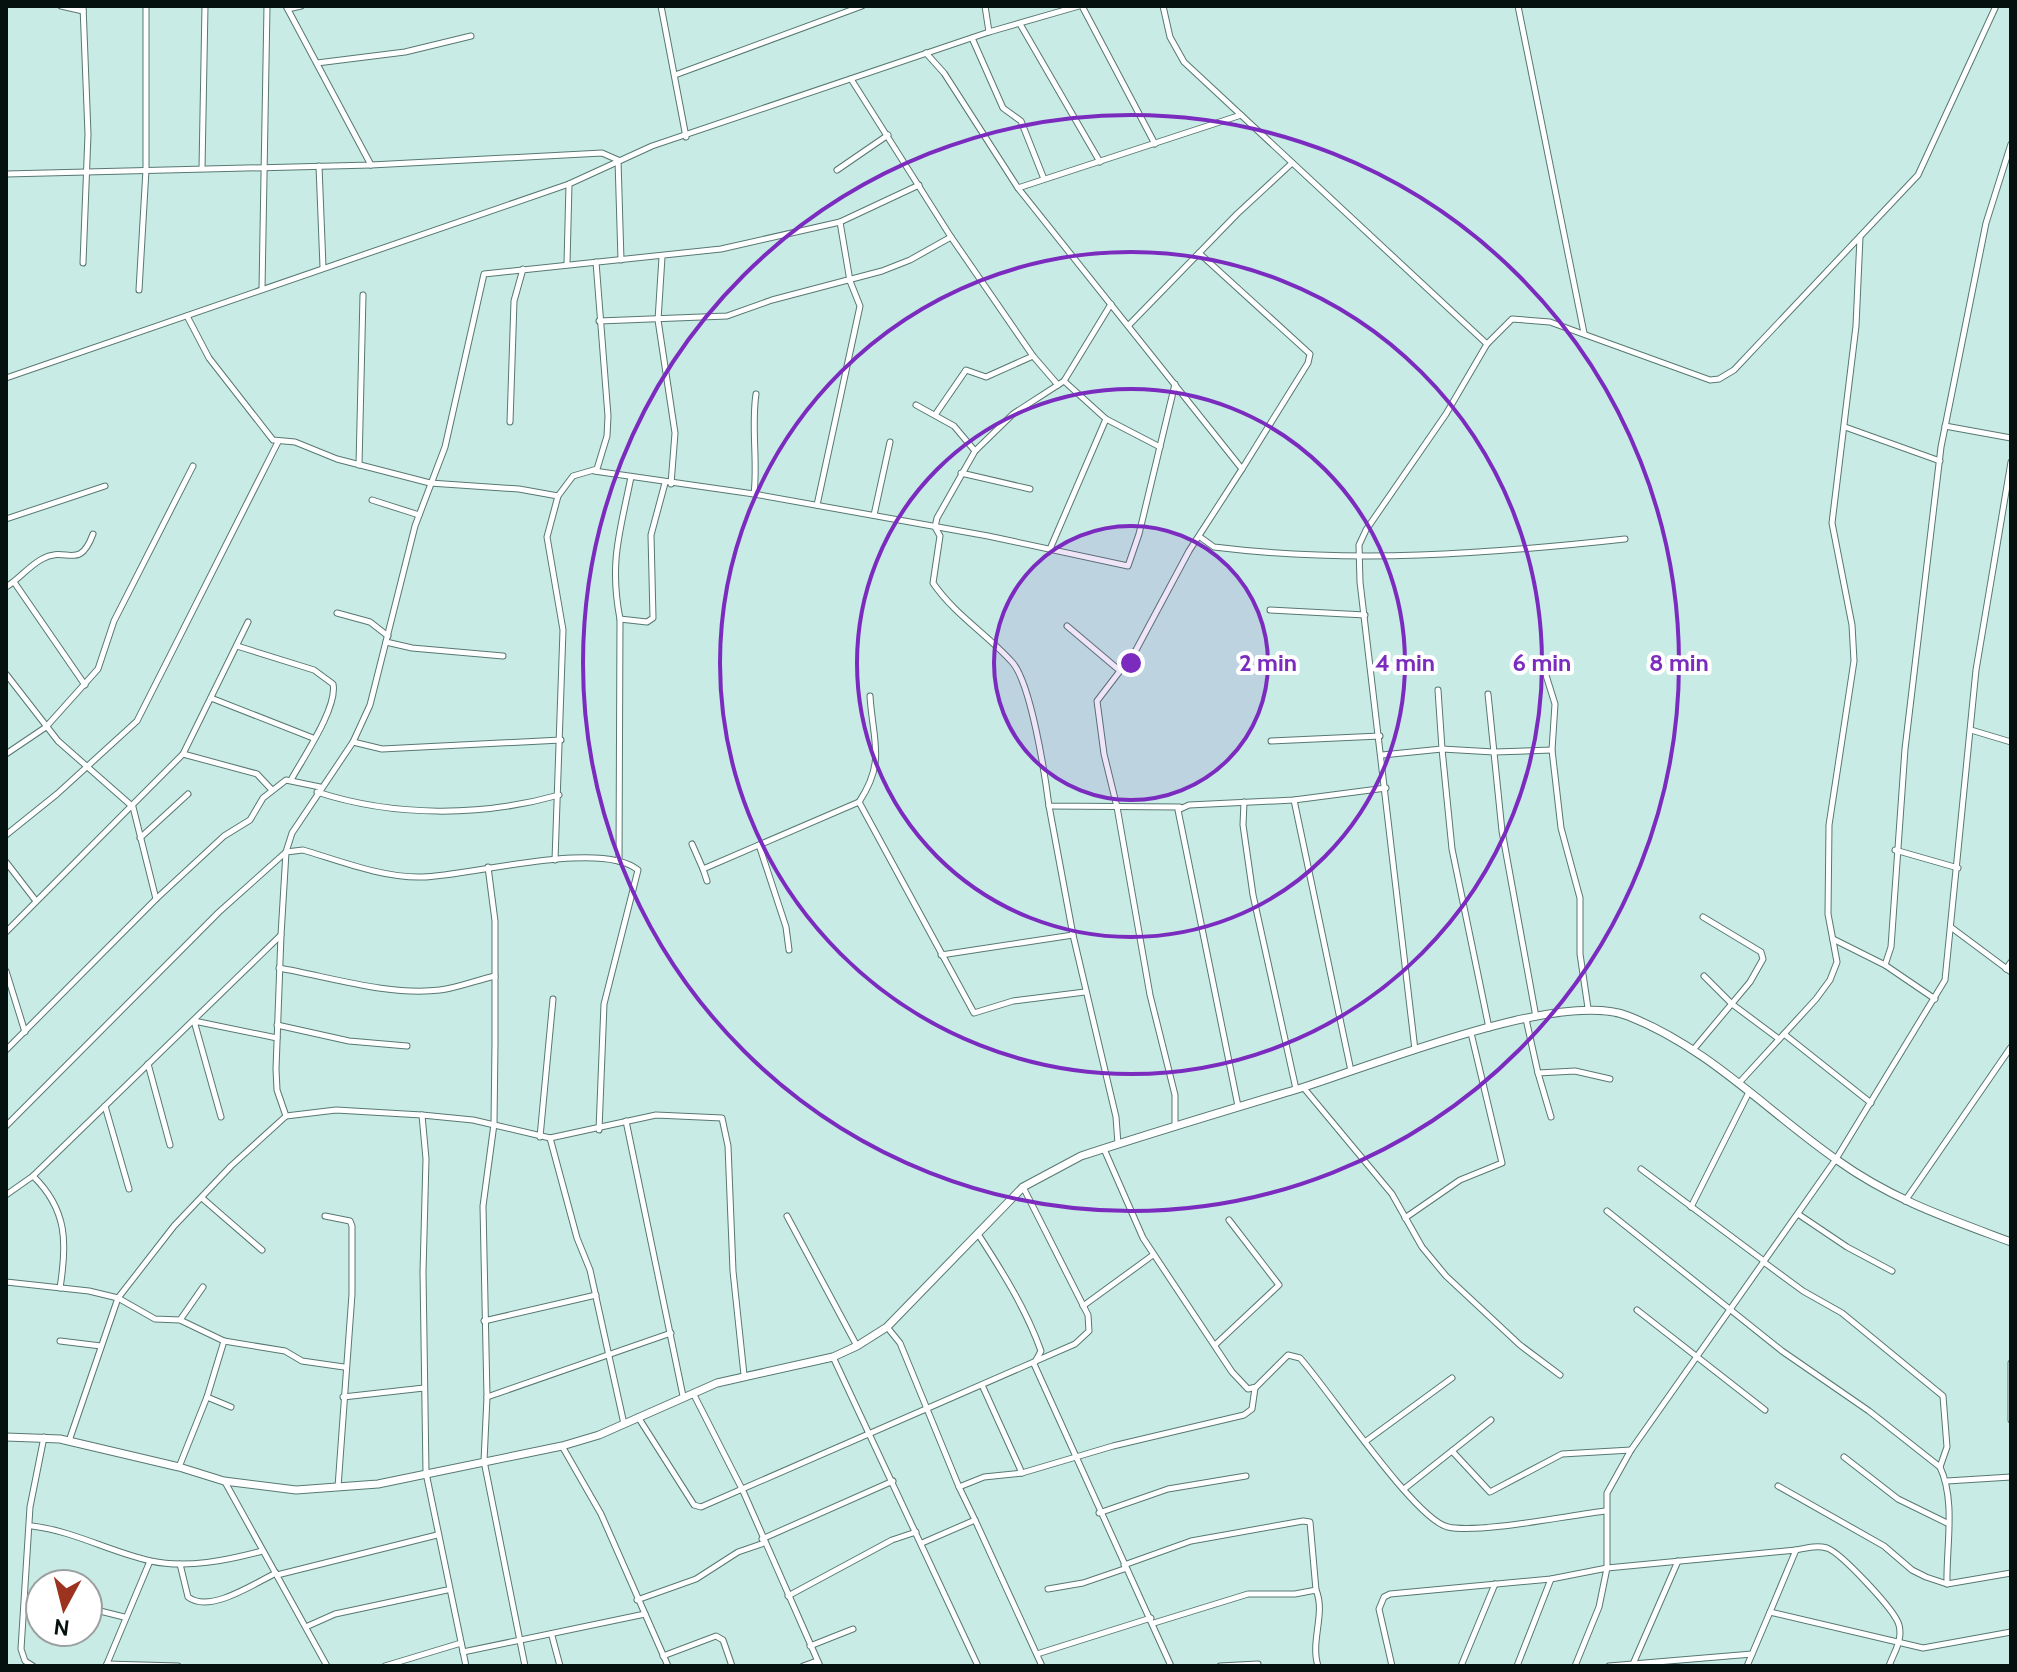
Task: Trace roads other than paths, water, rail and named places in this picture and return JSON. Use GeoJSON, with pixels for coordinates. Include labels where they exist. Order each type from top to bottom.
{"type":"FeatureCollection","features":[{"type":"Feature","properties":{"kind":"street"},"geometry":{"type":"LineString","coordinates":[[61,6],[83,8],[87,172],[83,263]]}},
{"type":"Feature","properties":{"kind":"street"},"geometry":{"type":"LineString","coordinates":[[139,290],[146,170],[146,6]]}},
{"type":"Feature","properties":{"kind":"street"},"geometry":{"type":"LineString","coordinates":[[202,168],[205,6]]}},
{"type":"Feature","properties":{"kind":"street"},"geometry":{"type":"LineString","coordinates":[[262,289],[262,168],[269,62],[267,6]]}},
{"type":"Feature","properties":{"kind":"street"},"geometry":{"type":"LineString","coordinates":[[301,6],[287,7],[371,165]]}},
{"type":"Feature","properties":{"kind":"street"},"geometry":{"type":"LineString","coordinates":[[661,6],[686,137]]}},
{"type":"Feature","properties":{"kind":"street"},"geometry":{"type":"LineString","coordinates":[[675,75],[862,6]]}},
{"type":"Feature","properties":{"kind":"street"},"geometry":{"type":"LineString","coordinates":[[985,6],[989,32]]}},
{"type":"Feature","properties":{"kind":"street"},"geometry":{"type":"LineString","coordinates":[[6,378],[569,184],[618,160],[926,53],[1080,6],[1155,144]]}},
{"type":"Feature","properties":{"kind":"street"},"geometry":{"type":"LineString","coordinates":[[1163,6],[1170,37],[1184,62],[1487,344]]}},
{"type":"Feature","properties":{"kind":"street"},"geometry":{"type":"LineString","coordinates":[[1518,6],[1584,333]]}},
{"type":"Feature","properties":{"kind":"street"},"geometry":{"type":"LineString","coordinates":[[1415,1051],[1358,557],[1359,545],[1366,530],[1446,414],[1487,344],[1506,323],[1519,318],[1550,322],[1698,376],[1719,379],[1734,370],[1918,175],[1996,6]]}},
{"type":"Feature","properties":{"kind":"street"},"geometry":{"type":"LineString","coordinates":[[1020,24],[1100,162]]}},
{"type":"Feature","properties":{"kind":"street"},"geometry":{"type":"LineString","coordinates":[[317,63],[405,52],[471,36]]}},
{"type":"Feature","properties":{"kind":"street"},"geometry":{"type":"LineString","coordinates":[[972,38],[1003,108],[1021,121],[1044,179]]}},
{"type":"Feature","properties":{"kind":"street"},"geometry":{"type":"LineString","coordinates":[[926,53],[944,73],[1018,188],[1242,469]]}},
{"type":"Feature","properties":{"kind":"street"},"geometry":{"type":"LineString","coordinates":[[851,79],[951,237],[1033,356],[1106,419],[1160,447]]}},
{"type":"Feature","properties":{"kind":"street"},"geometry":{"type":"LineString","coordinates":[[1018,188],[1241,115]]}},
{"type":"Feature","properties":{"kind":"street"},"geometry":{"type":"LineString","coordinates":[[837,170],[888,135]]}},
{"type":"Feature","properties":{"kind":"street"},"geometry":{"type":"LineString","coordinates":[[1885,965],[1891,947],[1895,850],[1945,426],[1992,197],[2011,144]]}},
{"type":"Feature","properties":{"kind":"street"},"geometry":{"type":"LineString","coordinates":[[6,174],[371,165],[595,153],[618,160]]}},
{"type":"Feature","properties":{"kind":"street"},"geometry":{"type":"LineString","coordinates":[[618,160],[621,260]]}},
{"type":"Feature","properties":{"kind":"street"},"geometry":{"type":"LineString","coordinates":[[1129,325],[1292,163]]}},
{"type":"Feature","properties":{"kind":"street"},"geometry":{"type":"LineString","coordinates":[[319,166],[323,267]]}},
{"type":"Feature","properties":{"kind":"street"},"geometry":{"type":"LineString","coordinates":[[567,264],[569,184]]}},
{"type":"Feature","properties":{"kind":"street"},"geometry":{"type":"LineString","coordinates":[[286,1116],[277,1090],[277,1025],[286,852],[292,833],[353,742],[370,705],[419,515],[445,447],[472,339],[482,278],[488,272],[721,249],[840,222],[919,185]]}},
{"type":"Feature","properties":{"kind":"street"},"geometry":{"type":"LineString","coordinates":[[817,505],[860,306],[850,281],[840,222]]}},
{"type":"Feature","properties":{"kind":"street"},"geometry":{"type":"LineString","coordinates":[[1739,1083],[1830,980],[1837,962],[1828,914],[1829,825],[1854,661],[1852,625],[1832,523],[1856,326],[1860,236]]}},
{"type":"Feature","properties":{"kind":"street"},"geometry":{"type":"LineString","coordinates":[[599,321],[727,316],[772,300],[850,281],[910,260],[951,237]]}},
{"type":"Feature","properties":{"kind":"street"},"geometry":{"type":"LineString","coordinates":[[1175,1125],[1175,1095],[1150,995],[1117,807],[1096,713],[1097,701],[1136,650],[1200,537],[1308,363],[1310,354],[1199,253]]}},
{"type":"Feature","properties":{"kind":"street"},"geometry":{"type":"LineString","coordinates":[[620,619],[647,622],[653,618],[651,535],[668,483],[675,433],[658,320],[662,257]]}},
{"type":"Feature","properties":{"kind":"street"},"geometry":{"type":"LineString","coordinates":[[594,471],[601,463],[608,416],[596,262]]}},
{"type":"Feature","properties":{"kind":"street"},"geometry":{"type":"LineString","coordinates":[[510,422],[514,301],[523,269]]}},
{"type":"Feature","properties":{"kind":"street"},"geometry":{"type":"LineString","coordinates":[[359,465],[363,295]]}},
{"type":"Feature","properties":{"kind":"street"},"geometry":{"type":"LineString","coordinates":[[935,527],[975,451],[1013,414],[1061,383],[1111,304]]}},
{"type":"Feature","properties":{"kind":"street"},"geometry":{"type":"LineString","coordinates":[[187,316],[209,358],[269,436],[278,442],[295,442],[359,465],[430,483],[519,489],[558,496]]}},
{"type":"Feature","properties":{"kind":"street"},"geometry":{"type":"LineString","coordinates":[[935,415],[966,370],[986,377],[1033,356]]}},
{"type":"Feature","properties":{"kind":"street"},"geometry":{"type":"LineString","coordinates":[[555,860],[563,630],[547,537],[558,496],[573,476],[594,471],[754,494],[1129,565],[1175,383]]}},
{"type":"Feature","properties":{"kind":"street"},"geometry":{"type":"LineString","coordinates":[[754,494],[757,471],[752,420],[756,394]]}},
{"type":"Feature","properties":{"kind":"street"},"geometry":{"type":"LineString","coordinates":[[916,405],[954,426],[975,451]]}},
{"type":"Feature","properties":{"kind":"street"},"geometry":{"type":"LineString","coordinates":[[1050,549],[1106,419]]}},
{"type":"Feature","properties":{"kind":"street"},"geometry":{"type":"LineString","coordinates":[[1945,426],[2011,438]]}},
{"type":"Feature","properties":{"kind":"street"},"geometry":{"type":"LineString","coordinates":[[1845,427],[1940,461]]}},
{"type":"Feature","properties":{"kind":"street"},"geometry":{"type":"LineString","coordinates":[[6,835],[137,721],[278,442]]}},
{"type":"Feature","properties":{"kind":"street"},"geometry":{"type":"LineString","coordinates":[[874,515],[890,442]]}},
{"type":"Feature","properties":{"kind":"street"},"geometry":{"type":"LineString","coordinates":[[1575,1666],[1599,1607],[1607,1568],[1607,1493],[1631,1450],[1836,1159],[1945,980],[1978,656],[2011,462]]}},
{"type":"Feature","properties":{"kind":"street"},"geometry":{"type":"LineString","coordinates":[[6,754],[46,727],[98,669],[114,621],[193,466]]}},
{"type":"Feature","properties":{"kind":"street"},"geometry":{"type":"LineString","coordinates":[[961,473],[1030,489]]}},
{"type":"Feature","properties":{"kind":"street"},"geometry":{"type":"LineString","coordinates":[[619,861],[620,619],[614,567],[616,541],[631,477]]}},
{"type":"Feature","properties":{"kind":"street"},"geometry":{"type":"LineString","coordinates":[[6,519],[105,486]]}},
{"type":"Feature","properties":{"kind":"street"},"geometry":{"type":"LineString","coordinates":[[372,500],[419,515]]}},
{"type":"Feature","properties":{"kind":"street"},"geometry":{"type":"LineString","coordinates":[[2001,516],[2011,517]]}},
{"type":"Feature","properties":{"kind":"street"},"geometry":{"type":"LineString","coordinates":[[935,527],[940,536],[933,583],[949,604],[1018,669],[1038,735],[1073,935],[1116,1117],[1118,1144]]}},
{"type":"Feature","properties":{"kind":"street"},"geometry":{"type":"LineString","coordinates":[[6,587],[46,557],[81,555],[88,549],[93,534]]}},
{"type":"Feature","properties":{"kind":"street"},"geometry":{"type":"LineString","coordinates":[[1200,537],[1211,547],[1358,557],[1517,551],[1625,539]]}},
{"type":"Feature","properties":{"kind":"street"},"geometry":{"type":"LineString","coordinates":[[14,582],[85,685]]}},
{"type":"Feature","properties":{"kind":"street"},"geometry":{"type":"LineString","coordinates":[[1270,610],[1365,615]]}},
{"type":"Feature","properties":{"kind":"street"},"geometry":{"type":"LineString","coordinates":[[337,613],[370,622],[387,639],[412,648],[503,656]]}},
{"type":"Feature","properties":{"kind":"street"},"geometry":{"type":"LineString","coordinates":[[6,932],[183,754],[248,622]]}},
{"type":"Feature","properties":{"kind":"street"},"geometry":{"type":"LineString","coordinates":[[1067,626],[1119,670]]}},
{"type":"Feature","properties":{"kind":"street"},"geometry":{"type":"LineString","coordinates":[[6,1050],[156,899],[224,836],[250,820],[272,790],[291,780],[328,710],[335,692],[333,684],[314,670],[237,646]]}},
{"type":"Feature","properties":{"kind":"street"},"geometry":{"type":"LineString","coordinates":[[1545,672],[1555,704],[1552,750],[1561,828],[1580,898],[1580,954],[1588,1008]]}},
{"type":"Feature","properties":{"kind":"street"},"geometry":{"type":"LineString","coordinates":[[7,679],[46,727],[133,807],[156,899]]}},
{"type":"Feature","properties":{"kind":"street"},"geometry":{"type":"LineString","coordinates":[[1438,690],[1452,849],[1489,1028]]}},
{"type":"Feature","properties":{"kind":"street"},"geometry":{"type":"LineString","coordinates":[[1488,694],[1502,831],[1536,1018]]}},
{"type":"Feature","properties":{"kind":"street"},"geometry":{"type":"LineString","coordinates":[[703,869],[859,802],[875,777],[877,756],[870,696]]}},
{"type":"Feature","properties":{"kind":"street"},"geometry":{"type":"LineString","coordinates":[[211,698],[313,738]]}},
{"type":"Feature","properties":{"kind":"street"},"geometry":{"type":"LineString","coordinates":[[1971,730],[2011,742]]}},
{"type":"Feature","properties":{"kind":"street"},"geometry":{"type":"LineString","coordinates":[[1271,741],[1380,736]]}},
{"type":"Feature","properties":{"kind":"street"},"geometry":{"type":"LineString","coordinates":[[353,742],[382,749],[561,740]]}},
{"type":"Feature","properties":{"kind":"street"},"geometry":{"type":"LineString","coordinates":[[1382,755],[1442,749],[1494,752],[1552,750]]}},
{"type":"Feature","properties":{"kind":"street"},"geometry":{"type":"LineString","coordinates":[[183,754],[257,774],[272,790]]}},
{"type":"Feature","properties":{"kind":"street"},"geometry":{"type":"LineString","coordinates":[[291,780],[366,806],[426,810],[504,808],[559,795]]}},
{"type":"Feature","properties":{"kind":"street"},"geometry":{"type":"LineString","coordinates":[[1049,806],[1087,803],[1117,807],[1180,807],[1294,800],[1386,788]]}},
{"type":"Feature","properties":{"kind":"street"},"geometry":{"type":"LineString","coordinates":[[140,838],[188,794]]}},
{"type":"Feature","properties":{"kind":"street"},"geometry":{"type":"LineString","coordinates":[[1294,800],[1351,1071]]}},
{"type":"Feature","properties":{"kind":"street"},"geometry":{"type":"LineString","coordinates":[[859,802],[974,1013],[1013,1001],[1085,992]]}},
{"type":"Feature","properties":{"kind":"street"},"geometry":{"type":"LineString","coordinates":[[1244,802],[1243,825],[1253,895],[1300,1088],[1392,1194],[1422,1247],[1446,1276],[1520,1345],[1560,1375]]}},
{"type":"Feature","properties":{"kind":"street"},"geometry":{"type":"LineString","coordinates":[[1180,807],[1178,823],[1238,1106]]}},
{"type":"Feature","properties":{"kind":"street"},"geometry":{"type":"LineString","coordinates":[[692,844],[707,881]]}},
{"type":"Feature","properties":{"kind":"street"},"geometry":{"type":"LineString","coordinates":[[759,845],[786,927],[789,950]]}},
{"type":"Feature","properties":{"kind":"street"},"geometry":{"type":"LineString","coordinates":[[6,1126],[179,951],[286,852],[303,850],[408,877],[555,860],[632,864],[638,870],[639,877],[604,1004],[599,1130]]}},
{"type":"Feature","properties":{"kind":"street"},"geometry":{"type":"LineString","coordinates":[[1895,850],[1958,868]]}},
{"type":"Feature","properties":{"kind":"street"},"geometry":{"type":"LineString","coordinates":[[6,862],[36,901]]}},
{"type":"Feature","properties":{"kind":"street"},"geometry":{"type":"LineString","coordinates":[[488,867],[495,921],[495,976],[494,1124],[483,1206],[487,1397],[484,1461],[525,1666]]}},
{"type":"Feature","properties":{"kind":"street"},"geometry":{"type":"LineString","coordinates":[[1692,1050],[1750,982],[1763,955],[1703,917]]}},
{"type":"Feature","properties":{"kind":"street"},"geometry":{"type":"LineString","coordinates":[[1952,928],[2009,971],[2011,962]]}},
{"type":"Feature","properties":{"kind":"street"},"geometry":{"type":"LineString","coordinates":[[6,1195],[33,1176],[281,935]]}},
{"type":"Feature","properties":{"kind":"street"},"geometry":{"type":"LineString","coordinates":[[941,955],[1073,935]]}},
{"type":"Feature","properties":{"kind":"street"},"geometry":{"type":"LineString","coordinates":[[1832,939],[1885,965],[1935,999]]}},
{"type":"Feature","properties":{"kind":"street"},"geometry":{"type":"LineString","coordinates":[[279,968],[362,984],[420,990],[441,990],[495,976]]}},
{"type":"Feature","properties":{"kind":"street"},"geometry":{"type":"LineString","coordinates":[[7,974],[25,1032]]}},
{"type":"Feature","properties":{"kind":"street"},"geometry":{"type":"LineString","coordinates":[[1704,976],[1732,1004],[1871,1103]]}},
{"type":"Feature","properties":{"kind":"street"},"geometry":{"type":"LineString","coordinates":[[540,1137],[553,999]]}},
{"type":"Feature","properties":{"kind":"street"},"geometry":{"type":"LineString","coordinates":[[6,1437],[44,1436],[179,1467],[224,1481],[296,1490],[338,1488],[562,1446],[624,1424],[693,1392],[744,1375],[833,1357],[857,1346],[887,1327],[1023,1187],[1053,1169],[1175,1125],[1471,1033],[1588,1008],[1629,1016],[1692,1050],[1836,1159],[1904,1203],[2011,1242]]}},
{"type":"Feature","properties":{"kind":"street"},"geometry":{"type":"LineString","coordinates":[[1526,1019],[1551,1117]]}},
{"type":"Feature","properties":{"kind":"street"},"geometry":{"type":"LineString","coordinates":[[194,1021],[277,1038]]}},
{"type":"Feature","properties":{"kind":"street"},"geometry":{"type":"LineString","coordinates":[[194,1021],[221,1117]]}},
{"type":"Feature","properties":{"kind":"street"},"geometry":{"type":"LineString","coordinates":[[277,1025],[349,1041],[407,1046]]}},
{"type":"Feature","properties":{"kind":"street"},"geometry":{"type":"LineString","coordinates":[[1405,1218],[1460,1180],[1503,1161],[1471,1033]]}},
{"type":"Feature","properties":{"kind":"street"},"geometry":{"type":"LineString","coordinates":[[1904,1203],[2011,1047]]}},
{"type":"Feature","properties":{"kind":"street"},"geometry":{"type":"LineString","coordinates":[[148,1064],[170,1145]]}},
{"type":"Feature","properties":{"kind":"street"},"geometry":{"type":"LineString","coordinates":[[1538,1073],[1575,1071],[1610,1079]]}},
{"type":"Feature","properties":{"kind":"street"},"geometry":{"type":"LineString","coordinates":[[1691,1207],[1749,1092]]}},
{"type":"Feature","properties":{"kind":"street"},"geometry":{"type":"LineString","coordinates":[[105,1106],[129,1189]]}},
{"type":"Feature","properties":{"kind":"street"},"geometry":{"type":"LineString","coordinates":[[69,1442],[118,1298],[174,1226],[286,1116],[336,1110],[422,1115],[494,1124],[550,1138],[599,1130],[656,1115],[710,1116],[725,1121],[744,1375]]}},
{"type":"Feature","properties":{"kind":"street"},"geometry":{"type":"LineString","coordinates":[[422,1115],[426,1159],[426,1473],[447,1590],[466,1666]]}},
{"type":"Feature","properties":{"kind":"street"},"geometry":{"type":"LineString","coordinates":[[626,1121],[683,1396]]}},
{"type":"Feature","properties":{"kind":"street"},"geometry":{"type":"LineString","coordinates":[[550,1138],[596,1295],[624,1424]]}},
{"type":"Feature","properties":{"kind":"street"},"geometry":{"type":"LineString","coordinates":[[1104,1149],[1153,1255],[1245,1387],[1256,1387]]}},
{"type":"Feature","properties":{"kind":"street"},"geometry":{"type":"LineString","coordinates":[[1641,1169],[1765,1262],[1842,1313],[1938,1389],[1944,1402],[1947,1447],[1940,1467]]}},
{"type":"Feature","properties":{"kind":"street"},"geometry":{"type":"LineString","coordinates":[[33,1176],[44,1187],[66,1234],[60,1288]]}},
{"type":"Feature","properties":{"kind":"street"},"geometry":{"type":"LineString","coordinates":[[638,1417],[694,1505],[701,1507],[1034,1364],[1085,1338],[1091,1326],[1083,1306],[1023,1187]]}},
{"type":"Feature","properties":{"kind":"street"},"geometry":{"type":"LineString","coordinates":[[202,1198],[262,1250]]}},
{"type":"Feature","properties":{"kind":"street"},"geometry":{"type":"LineString","coordinates":[[1607,1211],[1728,1309],[1940,1467],[1947,1481],[1947,1584]]}},
{"type":"Feature","properties":{"kind":"street"},"geometry":{"type":"LineString","coordinates":[[1798,1214],[1847,1247],[1892,1271]]}},
{"type":"Feature","properties":{"kind":"street"},"geometry":{"type":"LineString","coordinates":[[325,1216],[350,1221],[352,1226],[352,1294],[344,1367],[338,1488]]}},
{"type":"Feature","properties":{"kind":"street"},"geometry":{"type":"LineString","coordinates":[[787,1216],[857,1346]]}},
{"type":"Feature","properties":{"kind":"street"},"geometry":{"type":"LineString","coordinates":[[1215,1345],[1279,1285],[1229,1220]]}},
{"type":"Feature","properties":{"kind":"street"},"geometry":{"type":"LineString","coordinates":[[978,1234],[1009,1282],[1036,1335],[1041,1351],[1034,1364]]}},
{"type":"Feature","properties":{"kind":"street"},"geometry":{"type":"LineString","coordinates":[[1083,1306],[1153,1255]]}},
{"type":"Feature","properties":{"kind":"street"},"geometry":{"type":"LineString","coordinates":[[6,1282],[118,1298],[155,1319],[180,1320],[224,1341],[285,1351],[302,1361],[344,1367]]}},
{"type":"Feature","properties":{"kind":"street"},"geometry":{"type":"LineString","coordinates":[[180,1320],[203,1287]]}},
{"type":"Feature","properties":{"kind":"street"},"geometry":{"type":"LineString","coordinates":[[484,1322],[596,1295]]}},
{"type":"Feature","properties":{"kind":"street"},"geometry":{"type":"LineString","coordinates":[[1637,1310],[1695,1359],[1765,1410]]}},
{"type":"Feature","properties":{"kind":"street"},"geometry":{"type":"LineString","coordinates":[[887,1327],[900,1343],[959,1487],[1042,1666]]}},
{"type":"Feature","properties":{"kind":"street"},"geometry":{"type":"LineString","coordinates":[[487,1397],[671,1333]]}},
{"type":"Feature","properties":{"kind":"street"},"geometry":{"type":"LineString","coordinates":[[60,1341],[101,1346]]}},
{"type":"Feature","properties":{"kind":"street"},"geometry":{"type":"LineString","coordinates":[[179,1467],[207,1397],[224,1341]]}},
{"type":"Feature","properties":{"kind":"street"},"geometry":{"type":"LineString","coordinates":[[959,1487],[984,1477],[1022,1473],[1113,1446],[1244,1415],[1252,1409],[1256,1387],[1282,1361],[1294,1354],[1307,1365],[1404,1489],[1437,1523],[1456,1528],[1606,1511]]}},
{"type":"Feature","properties":{"kind":"street"},"geometry":{"type":"LineString","coordinates":[[833,1357],[978,1666]]}},
{"type":"Feature","properties":{"kind":"street"},"geometry":{"type":"LineString","coordinates":[[2011,1363],[2011,1420]]}},
{"type":"Feature","properties":{"kind":"street"},"geometry":{"type":"LineString","coordinates":[[1034,1364],[1171,1666]]}},
{"type":"Feature","properties":{"kind":"street"},"geometry":{"type":"LineString","coordinates":[[1366,1441],[1452,1378]]}},
{"type":"Feature","properties":{"kind":"street"},"geometry":{"type":"LineString","coordinates":[[982,1385],[1022,1473]]}},
{"type":"Feature","properties":{"kind":"street"},"geometry":{"type":"LineString","coordinates":[[343,1397],[424,1388]]}},
{"type":"Feature","properties":{"kind":"street"},"geometry":{"type":"LineString","coordinates":[[693,1392],[743,1491],[819,1663],[803,1666]]}},
{"type":"Feature","properties":{"kind":"street"},"geometry":{"type":"LineString","coordinates":[[207,1397],[231,1407]]}},
{"type":"Feature","properties":{"kind":"street"},"geometry":{"type":"LineString","coordinates":[[1404,1489],[1491,1420]]}},
{"type":"Feature","properties":{"kind":"street"},"geometry":{"type":"LineString","coordinates":[[28,1568],[32,1526],[30,1507],[44,1436]]}},
{"type":"Feature","properties":{"kind":"street"},"geometry":{"type":"LineString","coordinates":[[562,1446],[601,1514],[668,1666]]}},
{"type":"Feature","properties":{"kind":"street"},"geometry":{"type":"LineString","coordinates":[[1452,1451],[1488,1491],[1494,1492],[1562,1454],[1631,1450]]}},
{"type":"Feature","properties":{"kind":"street"},"geometry":{"type":"LineString","coordinates":[[1844,1457],[1898,1499],[1947,1523]]}},
{"type":"Feature","properties":{"kind":"street"},"geometry":{"type":"LineString","coordinates":[[1099,1513],[1168,1489],[1246,1476]]}},
{"type":"Feature","properties":{"kind":"street"},"geometry":{"type":"LineString","coordinates":[[1947,1481],[2011,1477]]}},
{"type":"Feature","properties":{"kind":"street"},"geometry":{"type":"LineString","coordinates":[[224,1481],[308,1626],[327,1666]]}},
{"type":"Feature","properties":{"kind":"street"},"geometry":{"type":"LineString","coordinates":[[637,1600],[696,1579],[738,1552],[893,1481]]}},
{"type":"Feature","properties":{"kind":"street"},"geometry":{"type":"LineString","coordinates":[[1778,1486],[1884,1546],[1912,1570],[1947,1584],[2011,1573]]}},
{"type":"Feature","properties":{"kind":"street"},"geometry":{"type":"LineString","coordinates":[[922,1543],[975,1520]]}},
{"type":"Feature","properties":{"kind":"street"},"geometry":{"type":"LineString","coordinates":[[1048,1589],[1083,1583],[1191,1541],[1307,1521],[1317,1570],[1319,1600],[1314,1636],[1318,1666]]}},
{"type":"Feature","properties":{"kind":"street"},"geometry":{"type":"LineString","coordinates":[[32,1526],[58,1529],[150,1561],[180,1564],[262,1551]]}},
{"type":"Feature","properties":{"kind":"street"},"geometry":{"type":"LineString","coordinates":[[788,1596],[892,1540],[916,1532]]}},
{"type":"Feature","properties":{"kind":"street"},"geometry":{"type":"LineString","coordinates":[[180,1564],[188,1597],[200,1602],[221,1598],[277,1574],[437,1535]]}},
{"type":"Feature","properties":{"kind":"street"},"geometry":{"type":"LineString","coordinates":[[1392,1666],[1381,1621],[1384,1597],[1551,1579],[1607,1568],[1815,1547],[1836,1554],[1894,1614],[1900,1628],[1889,1666]]}},
{"type":"Feature","properties":{"kind":"street"},"geometry":{"type":"LineString","coordinates":[[1747,1666],[1796,1550]]}},
{"type":"Feature","properties":{"kind":"street"},"geometry":{"type":"LineString","coordinates":[[150,1561],[106,1665],[178,1666]]}},
{"type":"Feature","properties":{"kind":"street"},"geometry":{"type":"LineString","coordinates":[[1633,1664],[1678,1561]]}},
{"type":"Feature","properties":{"kind":"street"},"geometry":{"type":"LineString","coordinates":[[1517,1666],[1551,1579]]}},
{"type":"Feature","properties":{"kind":"street"},"geometry":{"type":"LineString","coordinates":[[1461,1666],[1495,1584]]}},
{"type":"Feature","properties":{"kind":"street"},"geometry":{"type":"LineString","coordinates":[[308,1626],[335,1614],[447,1590]]}},
{"type":"Feature","properties":{"kind":"street"},"geometry":{"type":"LineString","coordinates":[[1037,1654],[1248,1594],[1295,1594],[1316,1590]]}},
{"type":"Feature","properties":{"kind":"street"},"geometry":{"type":"LineString","coordinates":[[24,1612],[21,1649],[25,1661],[33,1666]]}},
{"type":"Feature","properties":{"kind":"street"},"geometry":{"type":"LineString","coordinates":[[104,1612],[124,1617]]}},
{"type":"Feature","properties":{"kind":"street"},"geometry":{"type":"LineString","coordinates":[[1770,1612],[1923,1648],[2011,1632]]}},
{"type":"Feature","properties":{"kind":"street"},"geometry":{"type":"LineString","coordinates":[[463,1652],[552,1636],[645,1614]]}},
{"type":"Feature","properties":{"kind":"street"},"geometry":{"type":"LineString","coordinates":[[810,1646],[853,1629]]}},
{"type":"Feature","properties":{"kind":"street"},"geometry":{"type":"LineString","coordinates":[[552,1636],[560,1666]]}},
{"type":"Feature","properties":{"kind":"street"},"geometry":{"type":"LineString","coordinates":[[663,1656],[716,1636],[723,1640],[732,1666]]}},
{"type":"Feature","properties":{"kind":"street"},"geometry":{"type":"LineString","coordinates":[[385,1666],[461,1643]]}},
{"type":"Feature","properties":{"kind":"street"},"geometry":{"type":"LineString","coordinates":[[1609,1666],[1752,1654]]}},
{"type":"Feature","properties":{"kind":"street"},"geometry":{"type":"LineString","coordinates":[[1220,1666],[1258,1664]]}}]}
